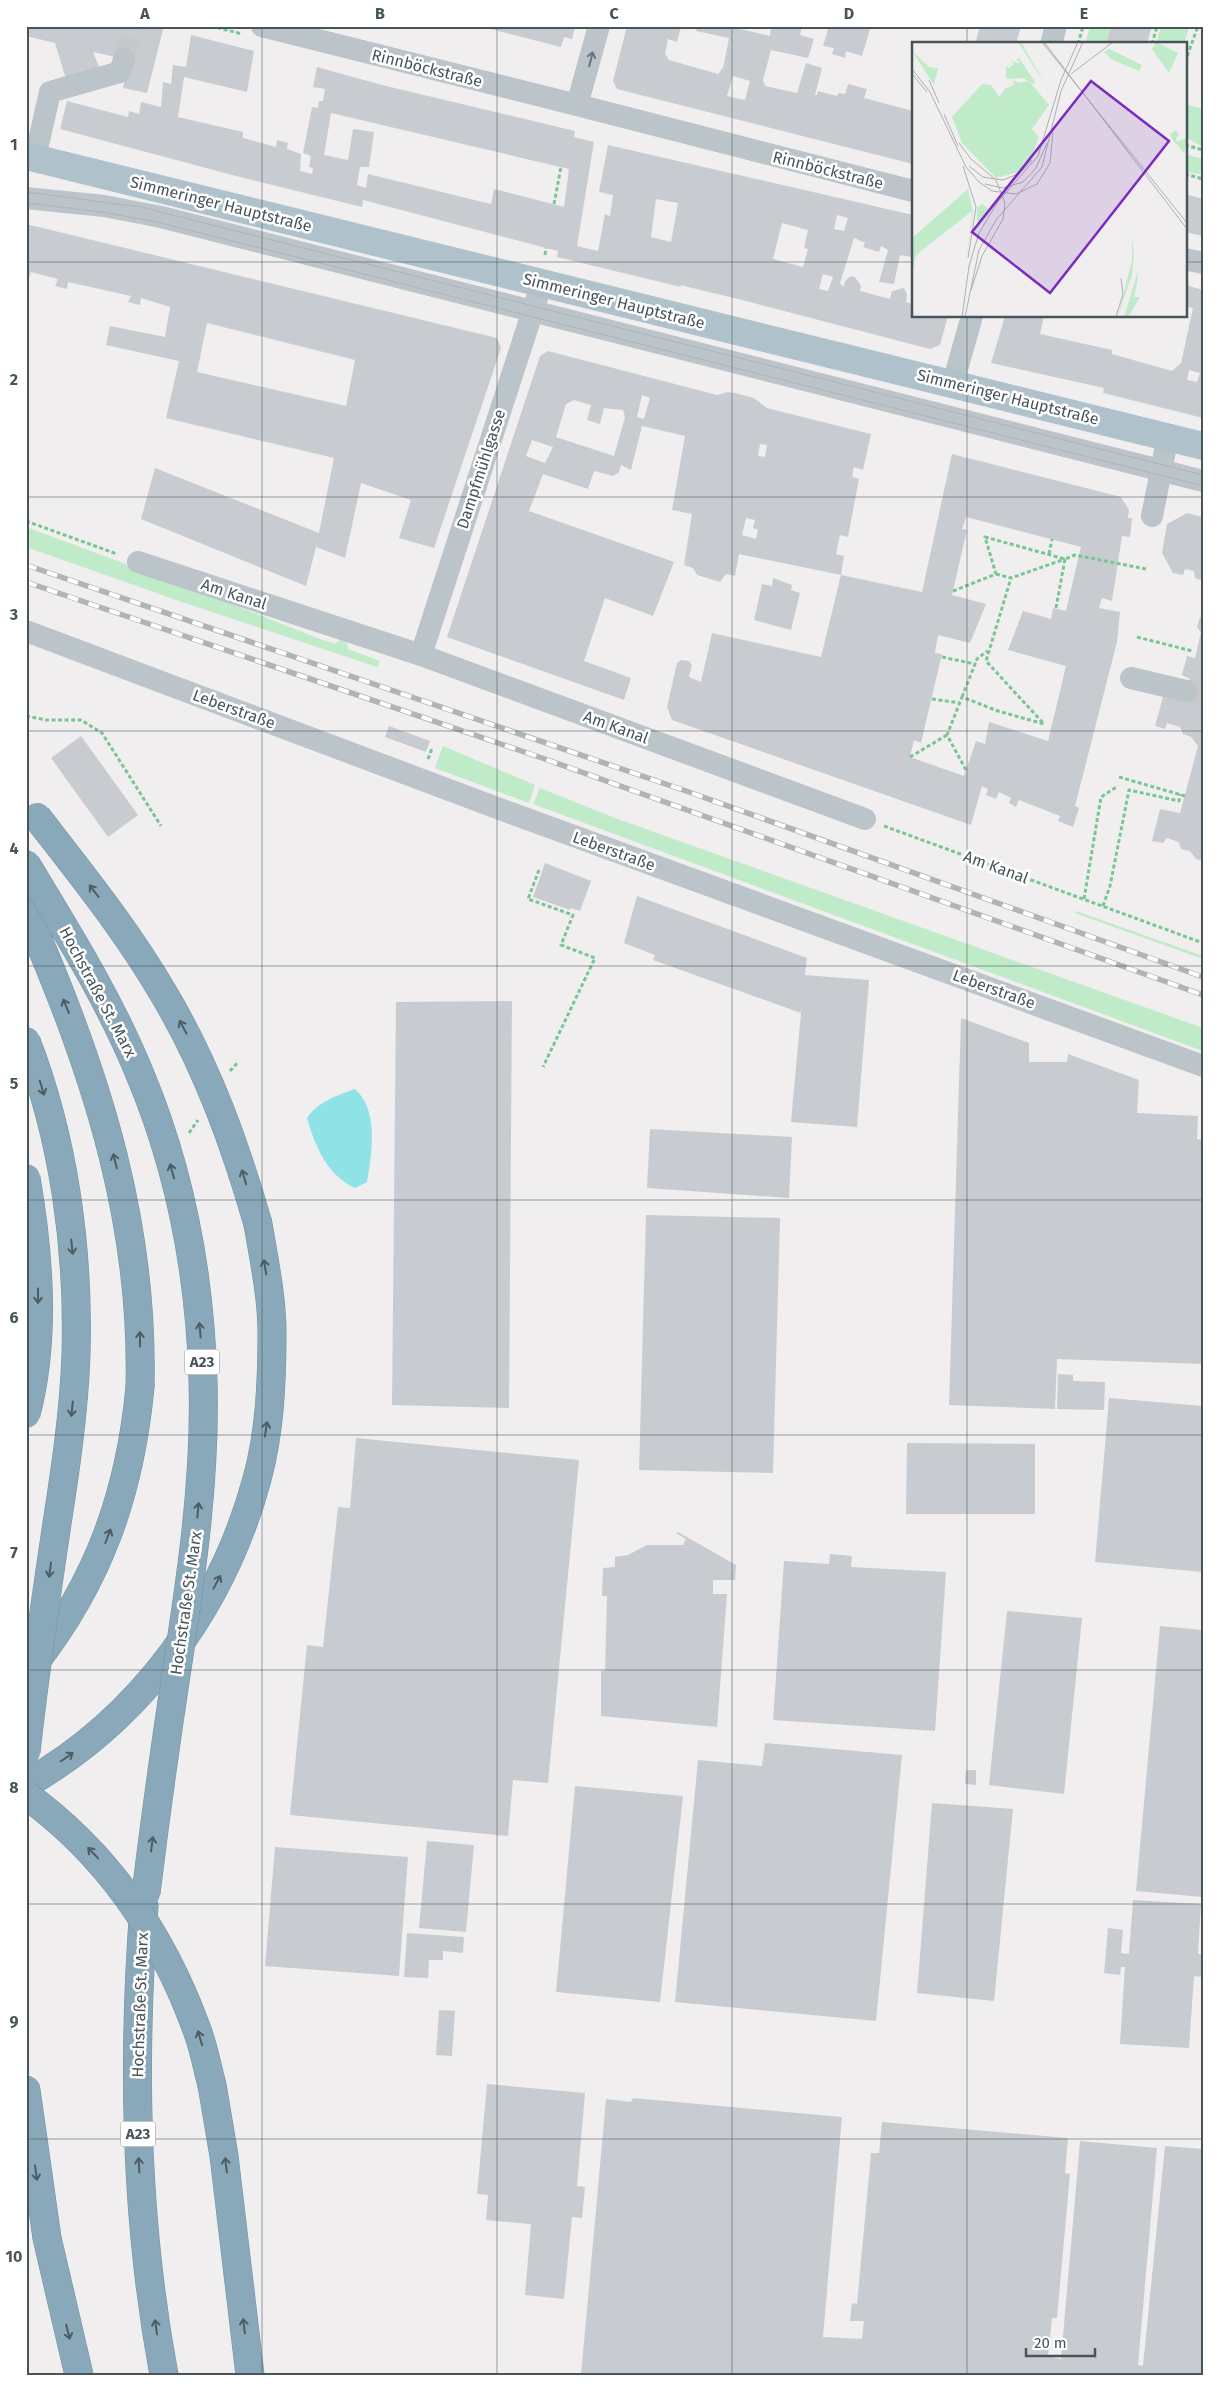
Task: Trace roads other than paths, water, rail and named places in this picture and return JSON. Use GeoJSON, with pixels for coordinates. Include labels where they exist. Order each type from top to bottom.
{"type":"FeatureCollection","features":[{"type":"Feature","properties":{"kind":"highway"},"geometry":{"type":"LineString","coordinates":[[26,805],[103,902],[166,996],[192,1045],[213,1090],[241,1166],[258,1224],[272,1330],[267,1426],[258,1478],[242,1526],[223,1570],[199,1614],[169,1660],[107,1725],[74,1753],[26,1784]]}},
{"type":"Feature","properties":{"kind":"highway","name":"Hochstraße St. Marx"},"geometry":{"type":"LineString","coordinates":[[26,864],[104,998],[140,1073],[163,1139],[176,1185],[195,1281],[200,1323],[203,1382],[202,1441],[195,1541],[146,1893],[138,2000],[137,2088],[139,2168],[150,2288],[164,2375]]}},
{"type":"Feature","properties":{"kind":"highway"},"geometry":{"type":"LineString","coordinates":[[26,904],[37,937],[78,1038],[114,1155],[133,1248],[140,1334],[140,1387],[137,1419],[127,1477],[120,1502],[90,1576],[71,1611],[34,1664]]}},
{"type":"Feature","properties":{"kind":"highway"},"geometry":{"type":"LineString","coordinates":[[26,1042],[48,1110],[67,1200],[75,1285],[76,1343],[69,1440],[26,1752]]}},
{"type":"Feature","properties":{"kind":"highway"},"geometry":{"type":"LineString","coordinates":[[26,1178],[35,1243],[38,1294],[36,1350],[26,1414]]}},
{"type":"Feature","properties":{"kind":"highway"},"geometry":{"type":"LineString","coordinates":[[26,1794],[53,1814],[96,1856],[131,1899],[162,1949],[198,2032],[212,2085],[224,2156],[250,2375]]}},
{"type":"Feature","properties":{"kind":"highway"},"geometry":{"type":"LineString","coordinates":[[26,2090],[47,2238],[79,2375]]}},
{"type":"Feature","properties":{"kind":"main road","name":"Simmeringer Hauptstraße"},"geometry":{"type":"LineString","coordinates":[[31,157],[1203,446]]}},
{"type":"Feature","properties":{"kind":"street","name":"Rinnböckstraße"},"geometry":{"type":"LineString","coordinates":[[262,26],[340,36],[912,191]]}},
{"type":"Feature","properties":{"kind":"street"},"geometry":{"type":"LineString","coordinates":[[586,103],[599,26]]}},
{"type":"Feature","properties":{"kind":"street"},"geometry":{"type":"LineString","coordinates":[[1052,42],[1056,26]]}},
{"type":"Feature","properties":{"kind":"street"},"geometry":{"type":"LineString","coordinates":[[31,157],[50,92],[120,72],[124,59]]}},
{"type":"Feature","properties":{"kind":"street","name":"Simmeringer Hauptstraße"},"geometry":{"type":"LineString","coordinates":[[26,198],[134,211],[1203,481]]}},
{"type":"Feature","properties":{"kind":"street"},"geometry":{"type":"LineString","coordinates":[[1186,259],[1203,263]]}},
{"type":"Feature","properties":{"kind":"street","name":"Dampfmühlgasse"},"geometry":{"type":"LineString","coordinates":[[420,655],[542,284]]}},
{"type":"Feature","properties":{"kind":"street"},"geometry":{"type":"LineString","coordinates":[[952,383],[971,318]]}},
{"type":"Feature","properties":{"kind":"street"},"geometry":{"type":"LineString","coordinates":[[1152,516],[1168,436]]}},
{"type":"Feature","properties":{"kind":"street","name":"Am Kanal"},"geometry":{"type":"LineString","coordinates":[[138,562],[420,655],[865,819]]}},
{"type":"Feature","properties":{"kind":"street","name":"Leberstraße"},"geometry":{"type":"LineString","coordinates":[[26,631],[497,808],[1203,1066]]}},
{"type":"Feature","properties":{"kind":"street"},"geometry":{"type":"LineString","coordinates":[[1131,678],[1186,691]]}},
{"type":"Feature","properties":{"kind":"water"},"geometry":{"type":"Polygon","coordinates":[[[355,1089],[363,1098],[368,1108],[371,1120],[372,1146],[367,1182],[355,1188],[337,1176],[330,1168],[318,1149],[307,1118],[322,1103],[355,1089]]]}},
{"type":"Feature","properties":{"kind":"tunnel"},"geometry":{"type":"LineString","coordinates":[[124,59],[132,26]]}},
{"type":"Feature","properties":{"kind":"tunnel"},"geometry":{"type":"LineString","coordinates":[[1186,691],[1203,694]]}},
{"type":"Feature","properties":{"kind":"tram line"},"geometry":{"type":"LineString","coordinates":[[26,192],[141,207],[1203,475]]}},
{"type":"Feature","properties":{"kind":"tram line"},"geometry":{"type":"LineString","coordinates":[[26,203],[102,212],[157,222],[1203,486]]}},
{"type":"Feature","properties":{"kind":"railway"},"geometry":{"type":"LineString","coordinates":[[26,565],[689,792],[1203,977]]}},
{"type":"Feature","properties":{"kind":"railway"},"geometry":{"type":"LineString","coordinates":[[26,582],[545,759],[1203,995]]}}]}
